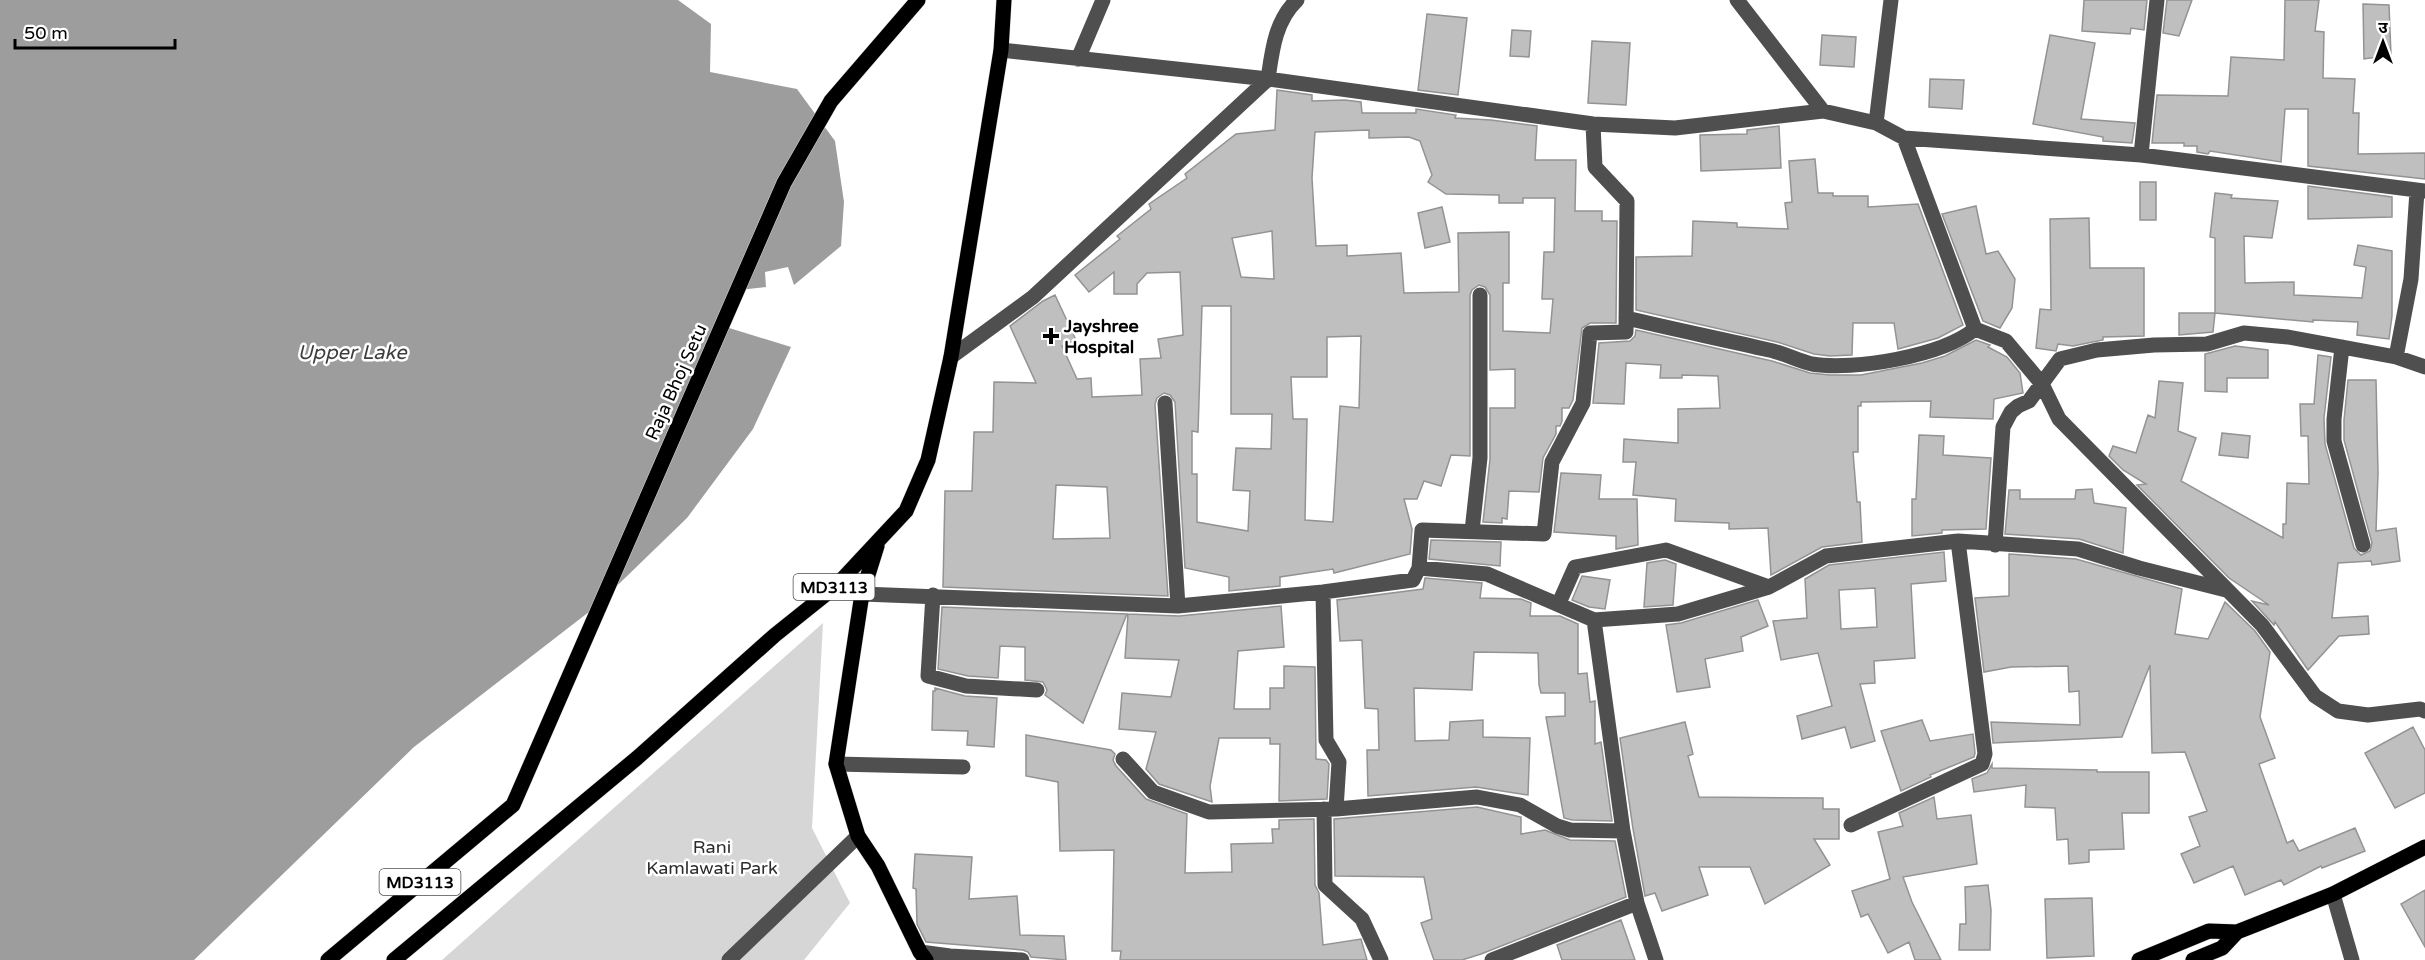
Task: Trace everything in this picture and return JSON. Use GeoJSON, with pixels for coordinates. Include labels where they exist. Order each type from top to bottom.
{"type":"FeatureCollection","features":[{"type":"Feature","properties":{"kind":"main road","name":"Raja Bhoj Setu"},"geometry":{"type":"LineString","coordinates":[[327,960],[513,805],[784,183],[831,101],[918,0]]}},
{"type":"Feature","properties":{"kind":"main road"},"geometry":{"type":"LineString","coordinates":[[1001,50],[1004,0]]}},
{"type":"Feature","properties":{"kind":"main road","name":"MD3113"},"geometry":{"type":"LineString","coordinates":[[393,960],[637,758],[775,635],[835,587],[906,511],[928,460],[951,357],[1001,50]]}},
{"type":"Feature","properties":{"kind":"main road"},"geometry":{"type":"LineString","coordinates":[[877,543],[862,594],[836,764],[858,836],[878,866],[923,956]]}},
{"type":"Feature","properties":{"kind":"main road"},"geometry":{"type":"LineString","coordinates":[[2139,960],[2209,931],[2237,932],[2333,894],[2425,847]]}},
{"type":"Feature","properties":{"kind":"main road"},"geometry":{"type":"LineString","coordinates":[[2193,960],[2222,948],[2237,932]]}},
{"type":"Feature","properties":{"kind":"street"},"geometry":{"type":"LineString","coordinates":[[1078,59],[1104,0]]}},
{"type":"Feature","properties":{"kind":"street"},"geometry":{"type":"LineString","coordinates":[[951,357],[1034,297],[1268,79],[1273,44],[1287,10],[1297,0]]}},
{"type":"Feature","properties":{"kind":"street"},"geometry":{"type":"LineString","coordinates":[[1737,0],[1823,111]]}},
{"type":"Feature","properties":{"kind":"street"},"geometry":{"type":"LineString","coordinates":[[1876,123],[1891,0]]}},
{"type":"Feature","properties":{"kind":"street"},"geometry":{"type":"LineString","coordinates":[[2141,155],[2157,0]]}},
{"type":"Feature","properties":{"kind":"street"},"geometry":{"type":"LineString","coordinates":[[1001,50],[1268,79],[1593,124],[1675,128],[1823,111],[1876,123],[1904,138],[2141,155],[2421,191],[2411,279],[2396,357]]}},
{"type":"Feature","properties":{"kind":"street"},"geometry":{"type":"LineString","coordinates":[[862,594],[1178,606],[1323,592],[1413,580],[1419,568],[1422,530],[1544,534],[1552,462],[1583,403],[1590,333],[1626,332],[1627,201],[1595,167],[1593,124]]}},
{"type":"Feature","properties":{"kind":"street"},"geometry":{"type":"LineString","coordinates":[[1904,138],[1975,329],[2006,341],[2042,384],[2060,418],[2262,625],[2315,696],[2338,711],[2368,715],[2420,709],[2425,711]]}},
{"type":"Feature","properties":{"kind":"street"},"geometry":{"type":"LineString","coordinates":[[1472,531],[1480,458],[1480,295]]}},
{"type":"Feature","properties":{"kind":"street"},"geometry":{"type":"LineString","coordinates":[[1626,318],[1772,350],[1812,364],[1837,365],[1877,364],[1910,356],[1964,337],[1975,329]]}},
{"type":"Feature","properties":{"kind":"street"},"geometry":{"type":"LineString","coordinates":[[1995,545],[2003,428],[2011,412],[2029,401],[2060,359],[2097,350],[2154,345],[2207,344],[2244,333],[2288,337],[2396,357],[2425,367]]}},
{"type":"Feature","properties":{"kind":"street"},"geometry":{"type":"LineString","coordinates":[[2342,347],[2334,419],[2334,441],[2363,545]]}},
{"type":"Feature","properties":{"kind":"street"},"geometry":{"type":"LineString","coordinates":[[1165,403],[1178,606]]}},
{"type":"Feature","properties":{"kind":"street"},"geometry":{"type":"LineString","coordinates":[[1419,568],[1487,574],[1594,620],[1678,614],[1769,587],[1826,556],[1958,541],[2078,549],[2139,568],[2226,590]]}},
{"type":"Feature","properties":{"kind":"street"},"geometry":{"type":"LineString","coordinates":[[1851,825],[1982,764],[1984,759],[1958,541]]}},
{"type":"Feature","properties":{"kind":"street"},"geometry":{"type":"LineString","coordinates":[[1559,603],[1575,567],[1666,550],[1769,587]]}},
{"type":"Feature","properties":{"kind":"street"},"geometry":{"type":"LineString","coordinates":[[1323,592],[1326,740],[1339,762],[1330,809],[1325,885],[1362,919],[1381,960]]}},
{"type":"Feature","properties":{"kind":"street"},"geometry":{"type":"LineString","coordinates":[[933,595],[928,676],[966,686],[1037,690]]}},
{"type":"Feature","properties":{"kind":"street"},"geometry":{"type":"LineString","coordinates":[[1594,620],[1623,831],[1637,903],[1656,960]]}},
{"type":"Feature","properties":{"kind":"street"},"geometry":{"type":"LineString","coordinates":[[1123,759],[1153,792],[1209,812],[1330,809],[1477,797],[1520,805],[1557,826],[1570,830],[1623,831]]}},
{"type":"Feature","properties":{"kind":"street"},"geometry":{"type":"LineString","coordinates":[[836,764],[963,767]]}},
{"type":"Feature","properties":{"kind":"street"},"geometry":{"type":"LineString","coordinates":[[729,960],[858,836]]}},
{"type":"Feature","properties":{"kind":"street"},"geometry":{"type":"LineString","coordinates":[[2333,894],[2352,960]]}},
{"type":"Feature","properties":{"kind":"street"},"geometry":{"type":"LineString","coordinates":[[1492,960],[1637,903]]}},
{"type":"Feature","properties":{"kind":"street"},"geometry":{"type":"LineString","coordinates":[[923,956],[1022,960]]}},
{"type":"Feature","properties":{"kind":"green space","name":"Rani Kamlawati Park"},"geometry":{"type":"Polygon","coordinates":[[[823,623],[812,828],[850,903],[804,960],[442,960],[823,623]]]}},
{"type":"Feature","properties":{"kind":"water","name":"Upper Lake"},"geometry":{"type":"Polygon","coordinates":[[[0,0],[678,0],[711,24],[710,72],[797,89],[835,141],[844,202],[841,246],[794,285],[788,267],[765,272],[766,287],[730,291],[726,327],[791,347],[753,429],[687,518],[594,608],[414,747],[194,960],[0,960],[0,0]]]}},
{"type":"Feature","properties":{"kind":"building"},"geometry":{"type":"Polygon","coordinates":[[[2084,0],[2147,0],[2144,30],[2131,28],[2130,34],[2082,31],[2084,0]]]}},
{"type":"Feature","properties":{"kind":"building"},"geometry":{"type":"Polygon","coordinates":[[[2167,0],[2192,0],[2179,36],[2163,33],[2167,0]]]}},
{"type":"Feature","properties":{"kind":"building"},"geometry":{"type":"Polygon","coordinates":[[[2285,0],[2319,0],[2315,31],[2324,32],[2323,78],[2355,79],[2353,113],[2359,113],[2358,154],[2425,153],[2425,179],[2308,166],[2308,109],[2285,109],[2281,162],[2210,151],[2208,154],[2197,152],[2197,146],[2184,146],[2184,143],[2152,143],[2157,95],[2228,96],[2231,57],[2284,60],[2285,0]]]}},
{"type":"Feature","properties":{"kind":"building"},"geometry":{"type":"Polygon","coordinates":[[[2363,4],[2389,5],[2391,55],[2364,59],[2363,4]]]}},
{"type":"Feature","properties":{"kind":"building"},"geometry":{"type":"Polygon","coordinates":[[[1427,14],[1467,18],[1458,95],[1418,90],[1427,14]]]}},
{"type":"Feature","properties":{"kind":"building"},"geometry":{"type":"Polygon","coordinates":[[[1512,30],[1531,31],[1529,57],[1510,56],[1512,30]]]}},
{"type":"Feature","properties":{"kind":"building"},"geometry":{"type":"Polygon","coordinates":[[[1822,35],[1856,37],[1854,67],[1820,65],[1822,35]]]}},
{"type":"Feature","properties":{"kind":"building"},"geometry":{"type":"Polygon","coordinates":[[[2050,35],[2095,43],[2081,119],[2135,123],[2132,143],[2103,141],[2103,137],[2033,124],[2050,35]]]}},
{"type":"Feature","properties":{"kind":"building"},"geometry":{"type":"Polygon","coordinates":[[[1592,41],[1630,43],[1626,105],[1588,103],[1592,41]]]}},
{"type":"Feature","properties":{"kind":"building"},"geometry":{"type":"Polygon","coordinates":[[[1930,79],[1964,80],[1962,109],[1929,107],[1930,79]]]}},
{"type":"Feature","properties":{"kind":"building"},"geometry":{"type":"Polygon","coordinates":[[[1277,90],[1312,95],[1312,101],[1361,102],[1362,113],[1416,113],[1416,109],[1456,115],[1455,118],[1537,126],[1535,160],[1576,160],[1575,211],[1602,211],[1602,221],[1617,221],[1616,323],[1590,323],[1582,328],[1573,400],[1569,408],[1562,408],[1562,421],[1560,426],[1556,426],[1556,434],[1543,458],[1539,492],[1509,491],[1507,519],[1502,518],[1502,523],[1483,522],[1490,459],[1490,408],[1515,408],[1515,369],[1490,370],[1490,295],[1485,287],[1479,285],[1472,290],[1470,295],[1470,456],[1451,455],[1441,486],[1424,481],[1417,499],[1404,499],[1412,529],[1410,554],[1334,573],[1333,569],[1280,577],[1280,586],[1229,591],[1229,577],[1185,568],[1175,402],[1170,395],[1164,393],[1157,398],[1155,404],[1168,596],[943,587],[945,491],[972,491],[974,432],[993,432],[994,382],[1036,383],[1010,326],[1043,301],[1055,295],[1076,340],[1062,346],[1077,379],[1091,378],[1092,397],[1142,395],[1140,359],[1161,358],[1158,339],[1183,335],[1180,272],[1147,273],[1137,284],[1137,294],[1114,294],[1114,272],[1089,292],[1075,275],[1120,239],[1117,236],[1151,209],[1149,204],[1187,178],[1185,174],[1236,134],[1275,130],[1277,90]],[[1369,130],[1315,132],[1312,178],[1316,246],[1347,245],[1347,256],[1401,253],[1404,293],[1459,292],[1458,233],[1509,232],[1509,283],[1503,283],[1503,331],[1550,333],[1553,299],[1542,299],[1544,252],[1554,252],[1555,198],[1523,198],[1523,203],[1499,203],[1499,195],[1446,194],[1428,182],[1432,175],[1420,141],[1409,137],[1369,138],[1369,130]],[[1272,231],[1232,238],[1241,277],[1274,279],[1272,231]],[[1202,306],[1198,432],[1192,431],[1192,474],[1197,474],[1197,522],[1248,531],[1250,491],[1233,490],[1236,448],[1271,449],[1272,414],[1231,414],[1231,306],[1202,306]],[[1361,336],[1327,337],[1327,377],[1291,377],[1293,419],[1307,419],[1305,520],[1333,522],[1340,406],[1359,408],[1361,336]],[[1056,485],[1053,539],[1110,538],[1107,487],[1056,485]]]}},
{"type":"Feature","properties":{"kind":"building"},"geometry":{"type":"Polygon","coordinates":[[[1779,126],[1781,168],[1701,171],[1700,135],[1747,134],[1747,130],[1779,126]]]}},
{"type":"Feature","properties":{"kind":"building"},"geometry":{"type":"Polygon","coordinates":[[[1815,159],[1818,193],[1833,193],[1833,196],[1868,196],[1868,207],[1918,204],[1963,325],[1938,338],[1898,349],[1894,323],[1853,323],[1852,355],[1830,356],[1636,310],[1636,257],[1692,256],[1693,221],[1737,223],[1737,227],[1788,229],[1785,203],[1792,202],[1789,161],[1815,159]]]}},
{"type":"Feature","properties":{"kind":"building"},"geometry":{"type":"Polygon","coordinates":[[[2140,182],[2156,182],[2156,220],[2140,220],[2140,182]]]}},
{"type":"Feature","properties":{"kind":"building"},"geometry":{"type":"Polygon","coordinates":[[[2308,186],[2392,197],[2392,217],[2308,219],[2308,186]]]}},
{"type":"Feature","properties":{"kind":"building"},"geometry":{"type":"Polygon","coordinates":[[[2215,193],[2232,195],[2231,198],[2278,201],[2272,238],[2244,236],[2245,283],[2294,282],[2294,295],[2362,298],[2366,267],[2354,265],[2358,245],[2392,251],[2392,316],[2389,339],[2357,335],[2358,322],[2313,320],[2313,322],[2215,313],[2215,238],[2210,237],[2215,193]]]}},
{"type":"Feature","properties":{"kind":"building"},"geometry":{"type":"Polygon","coordinates":[[[1976,206],[1986,254],[1998,251],[2015,279],[2012,308],[2000,328],[1983,321],[1942,214],[1976,206]]]}},
{"type":"Feature","properties":{"kind":"building"},"geometry":{"type":"Polygon","coordinates":[[[1442,207],[1450,242],[1425,248],[1418,213],[1442,207]]]}},
{"type":"Feature","properties":{"kind":"building"},"geometry":{"type":"Polygon","coordinates":[[[2089,218],[2090,268],[2144,268],[2144,336],[2103,337],[2103,340],[2073,346],[2058,344],[2056,351],[2036,348],[2040,309],[2051,310],[2050,219],[2089,218]]]}},
{"type":"Feature","properties":{"kind":"building"},"geometry":{"type":"Polygon","coordinates":[[[2179,313],[2215,313],[2213,332],[2179,335],[2179,313]]]}},
{"type":"Feature","properties":{"kind":"building"},"geometry":{"type":"Polygon","coordinates":[[[1636,330],[1772,361],[1810,373],[1830,375],[1861,375],[1922,363],[1945,356],[1976,340],[1990,345],[1988,347],[2007,357],[2020,373],[2023,393],[1994,399],[1993,419],[1930,417],[1931,401],[1861,402],[1861,406],[1858,406],[1858,452],[1853,452],[1857,502],[1860,502],[1862,542],[1822,547],[1771,575],[1768,528],[1729,529],[1729,523],[1675,521],[1676,499],[1633,495],[1636,462],[1623,462],[1624,439],[1678,443],[1678,409],[1720,408],[1718,376],[1682,375],[1682,378],[1660,378],[1661,365],[1626,363],[1624,404],[1593,403],[1599,343],[1630,341],[1635,336],[1636,330]]]}},
{"type":"Feature","properties":{"kind":"building"},"geometry":{"type":"Polygon","coordinates":[[[2235,346],[2268,350],[2268,378],[2227,378],[2227,392],[2205,391],[2205,354],[2235,346]]]}},
{"type":"Feature","properties":{"kind":"building"},"geometry":{"type":"Polygon","coordinates":[[[2318,355],[2331,357],[2324,418],[2325,444],[2354,548],[2361,555],[2370,551],[2372,543],[2344,440],[2344,420],[2348,380],[2376,380],[2378,473],[2376,531],[2396,528],[2400,561],[2372,565],[2371,561],[2338,563],[2332,618],[2368,616],[2369,634],[2339,636],[2308,670],[2275,622],[2274,625],[2252,601],[2269,605],[2229,578],[2137,485],[2146,484],[2123,470],[2109,456],[2113,446],[2136,453],[2148,415],[2155,418],[2159,381],[2183,383],[2178,431],[2196,438],[2181,481],[2283,538],[2283,524],[2286,524],[2287,483],[2309,484],[2308,436],[2301,436],[2300,404],[2314,404],[2318,355]]]}},
{"type":"Feature","properties":{"kind":"building"},"geometry":{"type":"Polygon","coordinates":[[[2222,433],[2250,436],[2248,458],[2219,455],[2222,433]]]}},
{"type":"Feature","properties":{"kind":"building"},"geometry":{"type":"Polygon","coordinates":[[[1919,435],[1944,436],[1943,455],[1991,458],[1986,529],[1942,530],[1942,533],[1912,536],[1912,499],[1916,499],[1919,435]]]}},
{"type":"Feature","properties":{"kind":"building"},"geometry":{"type":"Polygon","coordinates":[[[1561,473],[1601,475],[1599,499],[1637,499],[1638,545],[1616,549],[1616,536],[1554,532],[1561,473]]]}},
{"type":"Feature","properties":{"kind":"building"},"geometry":{"type":"Polygon","coordinates":[[[2092,489],[2094,503],[2126,508],[2123,553],[2079,539],[2005,534],[2009,490],[2020,490],[2020,499],[2075,499],[2076,490],[2092,489]]]}},
{"type":"Feature","properties":{"kind":"building"},"geometry":{"type":"Polygon","coordinates":[[[1431,540],[1501,542],[1500,566],[1429,559],[1431,540]]]}},
{"type":"Feature","properties":{"kind":"building"},"geometry":{"type":"Polygon","coordinates":[[[1944,552],[1946,581],[1911,584],[1915,658],[1874,661],[1875,683],[1860,684],[1875,741],[1851,748],[1845,727],[1802,739],[1797,716],[1832,706],[1818,653],[1781,660],[1773,621],[1807,618],[1805,579],[1829,565],[1944,552]],[[1875,588],[1839,590],[1841,629],[1877,627],[1875,588]]]}},
{"type":"Feature","properties":{"kind":"building"},"geometry":{"type":"Polygon","coordinates":[[[2009,554],[2076,559],[2182,589],[2175,634],[2208,639],[2225,602],[2255,631],[2270,652],[2260,717],[2275,758],[2259,764],[2287,843],[2293,840],[2299,851],[2355,828],[2365,851],[2322,868],[2321,866],[2284,885],[2281,880],[2245,895],[2233,866],[2194,883],[2181,854],[2200,846],[2189,817],[2207,811],[2185,752],[2152,753],[2150,665],[2122,737],[1993,743],[1991,722],[2080,725],[2079,691],[2069,692],[2068,666],[2011,667],[1984,672],[1975,598],[2009,596],[2009,554]]]}},
{"type":"Feature","properties":{"kind":"building"},"geometry":{"type":"Polygon","coordinates":[[[1665,560],[1676,564],[1673,605],[1644,607],[1647,563],[1665,560]]]}},
{"type":"Feature","properties":{"kind":"building"},"geometry":{"type":"Polygon","coordinates":[[[1582,576],[1610,580],[1605,609],[1589,607],[1572,600],[1582,576]]]}},
{"type":"Feature","properties":{"kind":"building"},"geometry":{"type":"Polygon","coordinates":[[[1425,578],[1482,583],[1480,598],[1521,599],[1531,603],[1530,616],[1560,616],[1578,624],[1578,674],[1587,673],[1590,702],[1595,701],[1595,744],[1601,742],[1612,821],[1564,818],[1546,717],[1565,716],[1565,693],[1541,693],[1538,653],[1474,652],[1472,690],[1414,688],[1415,741],[1449,740],[1450,722],[1483,720],[1483,737],[1530,738],[1528,795],[1476,787],[1368,796],[1367,750],[1379,750],[1378,709],[1365,708],[1362,640],[1340,641],[1337,600],[1423,589],[1425,578]]]}},
{"type":"Feature","properties":{"kind":"building"},"geometry":{"type":"Polygon","coordinates":[[[1758,600],[1768,626],[1741,637],[1743,651],[1705,659],[1710,687],[1677,692],[1666,625],[1681,623],[1758,600]]]}},
{"type":"Feature","properties":{"kind":"building"},"geometry":{"type":"Polygon","coordinates":[[[1281,606],[1284,647],[1238,651],[1234,709],[1270,709],[1270,688],[1284,688],[1284,666],[1315,667],[1316,759],[1326,760],[1329,764],[1327,799],[1279,801],[1280,744],[1270,744],[1270,738],[1219,738],[1210,786],[1212,802],[1159,784],[1146,769],[1156,732],[1119,729],[1122,693],[1171,697],[1179,660],[1125,658],[1128,614],[1179,616],[1281,606]]]}},
{"type":"Feature","properties":{"kind":"building"},"geometry":{"type":"Polygon","coordinates":[[[942,607],[1127,614],[1083,723],[1045,695],[1047,690],[1043,682],[1025,680],[1025,647],[1000,646],[998,678],[968,676],[938,669],[942,607]]]}},
{"type":"Feature","properties":{"kind":"building"},"geometry":{"type":"Polygon","coordinates":[[[935,688],[965,696],[997,698],[994,747],[967,745],[968,731],[932,730],[935,688]]]}},
{"type":"Feature","properties":{"kind":"building"},"geometry":{"type":"Polygon","coordinates":[[[1922,720],[1930,741],[1973,734],[1974,757],[1930,775],[1931,777],[1901,791],[1881,731],[1922,720]]]}},
{"type":"Feature","properties":{"kind":"building"},"geometry":{"type":"Polygon","coordinates":[[[1685,722],[1693,754],[1688,756],[1699,797],[1823,798],[1823,809],[1839,809],[1839,839],[1814,839],[1830,865],[1765,904],[1750,867],[1699,867],[1708,895],[1662,911],[1655,893],[1645,896],[1620,738],[1685,722]]]}},
{"type":"Feature","properties":{"kind":"building"},"geometry":{"type":"Polygon","coordinates":[[[2413,727],[2425,750],[2425,793],[2395,808],[2365,753],[2413,727]]]}},
{"type":"Feature","properties":{"kind":"building"},"geometry":{"type":"Polygon","coordinates":[[[1026,735],[1111,750],[1115,754],[1113,760],[1116,766],[1146,799],[1187,814],[1185,873],[1232,872],[1231,844],[1273,843],[1272,829],[1279,829],[1279,820],[1314,819],[1315,885],[1319,893],[1323,945],[1361,939],[1367,960],[1120,960],[1121,951],[1112,951],[1114,850],[1060,851],[1058,782],[1026,776],[1026,735]]]}},
{"type":"Feature","properties":{"kind":"building"},"geometry":{"type":"Polygon","coordinates":[[[1992,764],[1992,768],[2149,772],[2149,813],[2122,813],[2124,849],[2089,850],[2089,862],[2069,864],[2068,839],[2057,840],[2055,808],[2025,807],[2026,785],[1974,792],[1972,779],[1987,773],[1992,764]]]}},
{"type":"Feature","properties":{"kind":"building"},"geometry":{"type":"Polygon","coordinates":[[[1934,797],[1937,819],[1971,815],[1977,864],[1903,877],[1912,902],[1941,960],[1915,960],[1909,942],[1888,953],[1868,914],[1861,917],[1852,891],[1890,879],[1878,832],[1903,826],[1899,813],[1934,797]]]}},
{"type":"Feature","properties":{"kind":"building"},"geometry":{"type":"Polygon","coordinates":[[[1477,807],[1521,817],[1521,834],[1545,830],[1570,840],[1615,841],[1626,897],[1481,954],[1462,960],[1434,960],[1421,923],[1432,919],[1424,877],[1335,876],[1334,819],[1477,807]]]}},
{"type":"Feature","properties":{"kind":"building"},"geometry":{"type":"Polygon","coordinates":[[[915,854],[972,857],[969,899],[1017,896],[1020,935],[1064,936],[1066,960],[1031,957],[1023,950],[926,942],[917,924],[916,889],[913,888],[915,854]]]}},
{"type":"Feature","properties":{"kind":"building"},"geometry":{"type":"Polygon","coordinates":[[[1988,885],[1991,910],[1990,950],[1959,950],[1960,924],[1966,924],[1965,887],[1988,885]]]}},
{"type":"Feature","properties":{"kind":"building"},"geometry":{"type":"Polygon","coordinates":[[[2425,890],[2425,947],[2401,904],[2425,890]]]}},
{"type":"Feature","properties":{"kind":"building"},"geometry":{"type":"Polygon","coordinates":[[[2092,898],[2094,956],[2047,958],[2045,899],[2092,898]]]}},
{"type":"Feature","properties":{"kind":"building"},"geometry":{"type":"Polygon","coordinates":[[[1621,920],[1635,960],[1562,960],[1557,945],[1621,920]]]}},
{"type":"Feature","properties":{"kind":"place","name":"Jayshree Hospital"},"geometry":{"type":"Point","coordinates":[1051,336]}}]}
